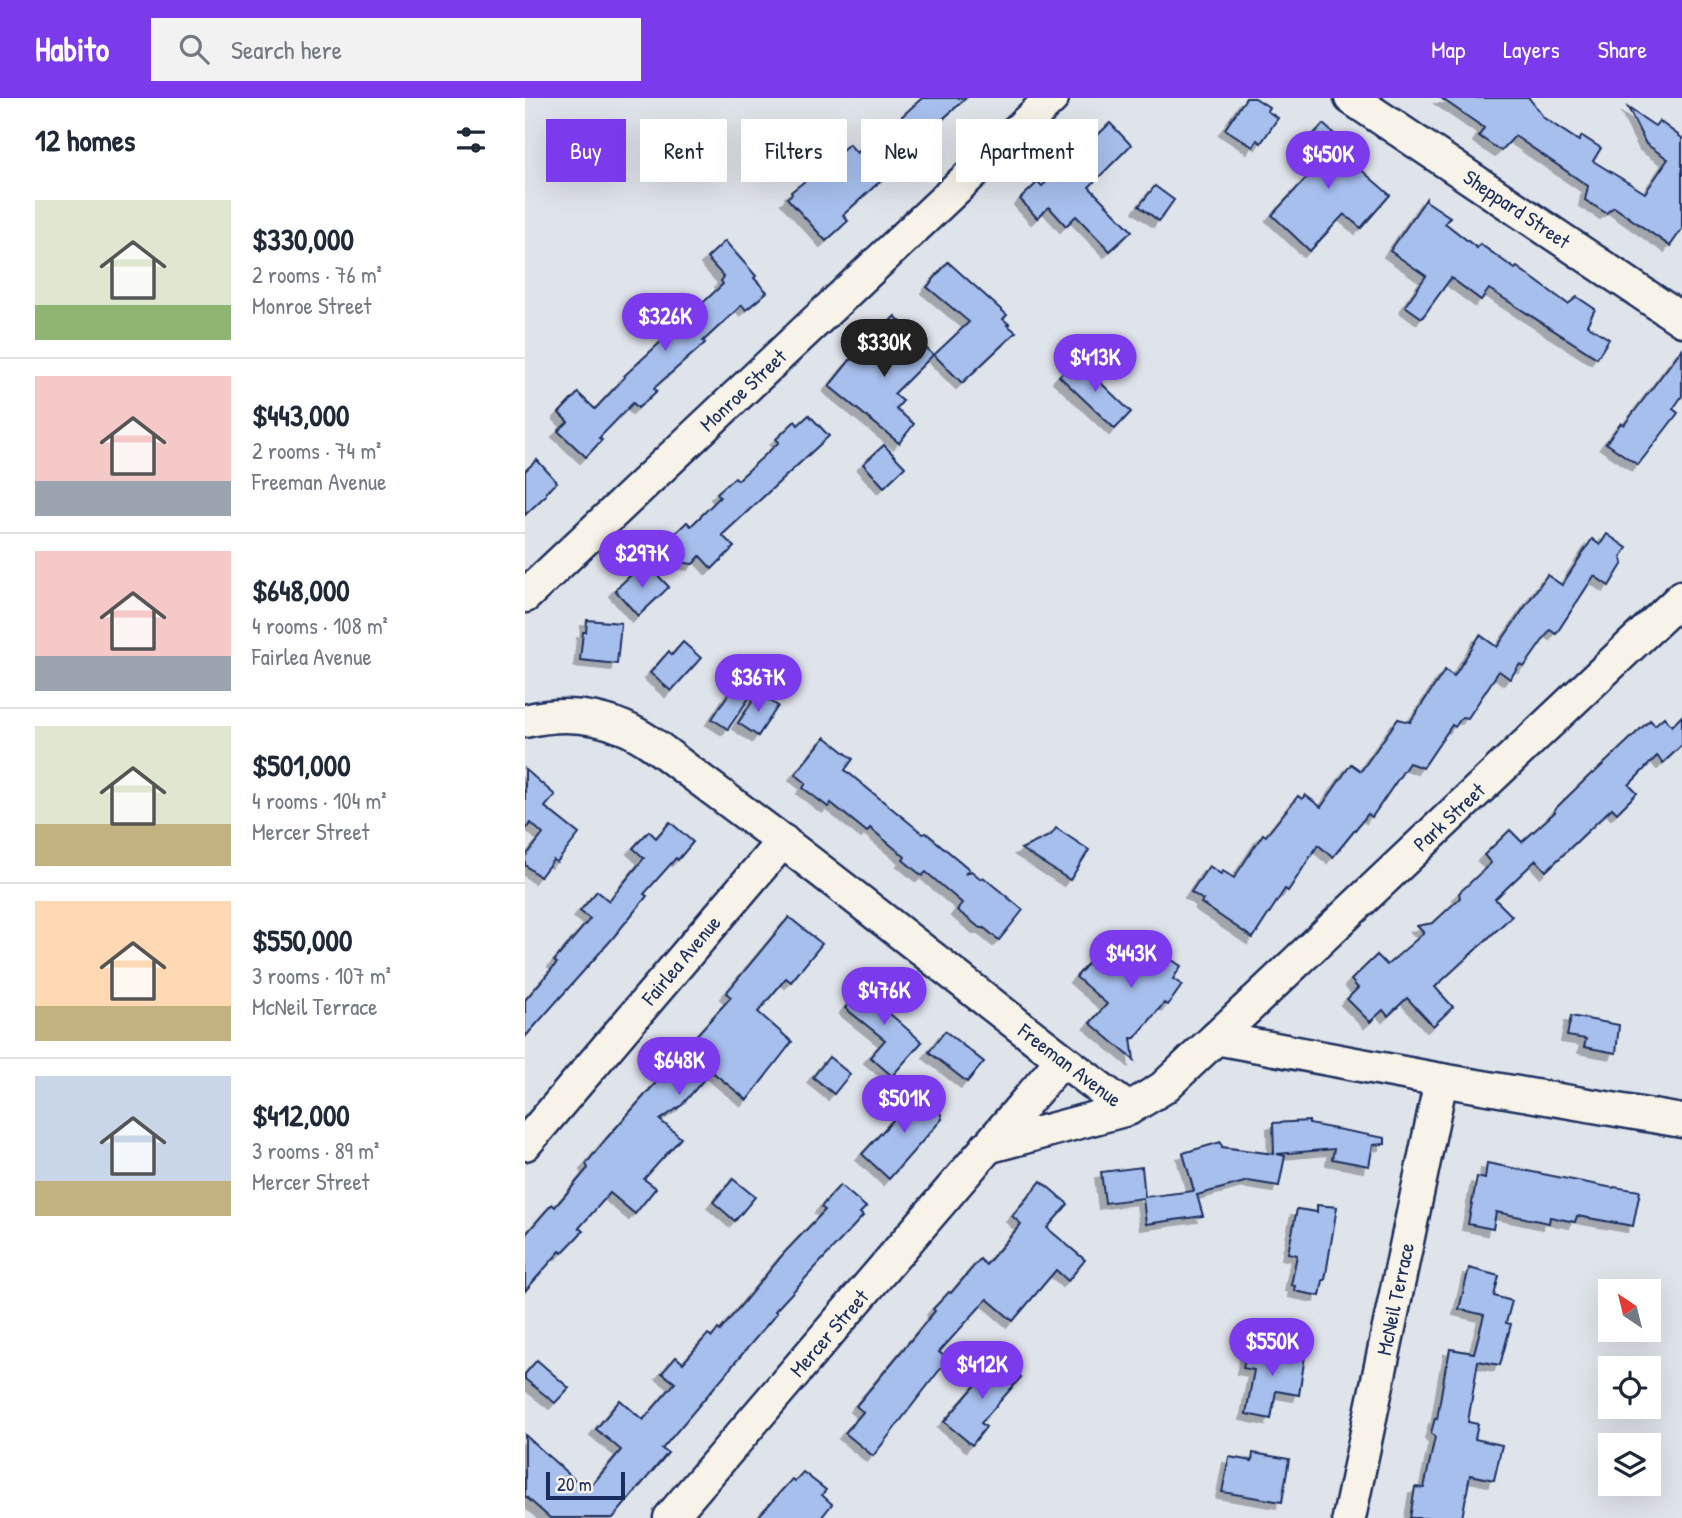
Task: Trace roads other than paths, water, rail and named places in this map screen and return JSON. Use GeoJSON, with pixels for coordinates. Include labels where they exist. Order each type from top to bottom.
{"type":"FeatureCollection","features":[{"type":"Feature","properties":{"kind":"street","name":"Monroe Street"},"geometry":{"type":"LineString","coordinates":[[525,596],[1052,98]]}},
{"type":"Feature","properties":{"kind":"street","name":"Sheppard Street"},"geometry":{"type":"LineString","coordinates":[[1352,98],[1682,320]]}},
{"type":"Feature","properties":{"kind":"street","name":"Park Street"},"geometry":{"type":"LineString","coordinates":[[1216,1038],[1682,597]]}},
{"type":"Feature","properties":{"kind":"street","name":"Freeman Avenue"},"geometry":{"type":"LineString","coordinates":[[525,721],[574,716],[601,719],[656,746],[783,841],[1128,1109],[1163,1087],[1216,1038]]}},
{"type":"Feature","properties":{"kind":"street","name":"Fairlea Avenue"},"geometry":{"type":"LineString","coordinates":[[525,1144],[783,841]]}},
{"type":"Feature","properties":{"kind":"street"},"geometry":{"type":"LineString","coordinates":[[1216,1038],[1682,1121]]}},
{"type":"Feature","properties":{"kind":"street","name":"Mercer Street"},"geometry":{"type":"LineString","coordinates":[[670,1518],[1062,1060]]}},
{"type":"Feature","properties":{"kind":"street","name":"McNeil Terrace"},"geometry":{"type":"LineString","coordinates":[[1349,1518],[1441,1080]]}},
{"type":"Feature","properties":{"kind":"street"},"geometry":{"type":"LineString","coordinates":[[987,1147],[1128,1109]]}}]}
